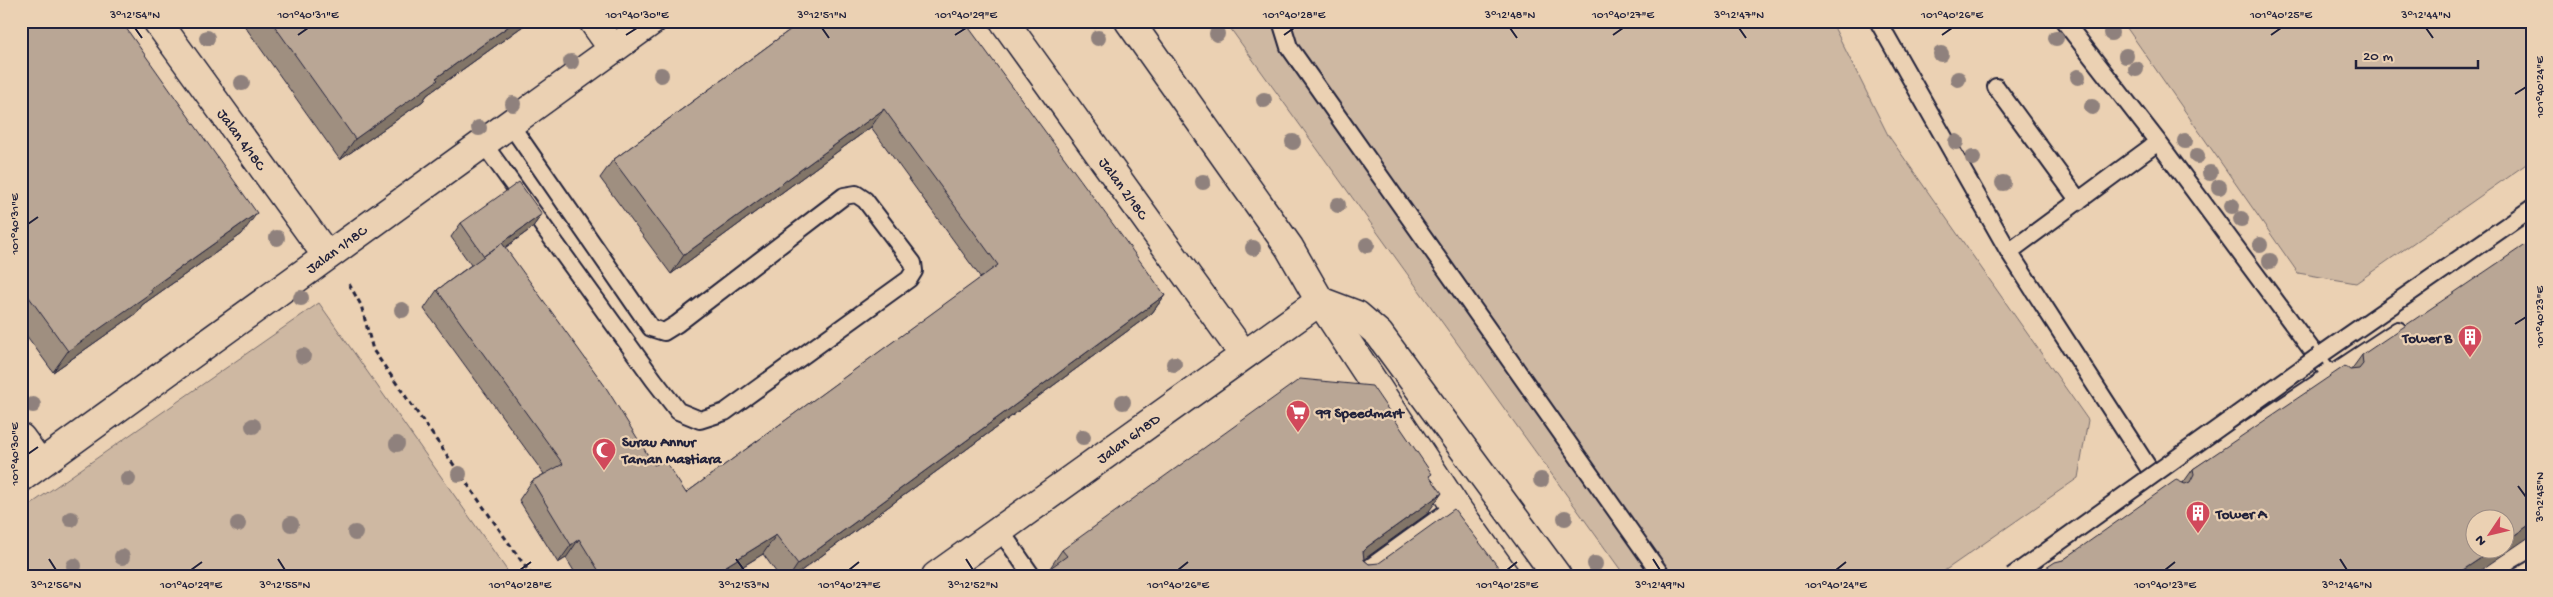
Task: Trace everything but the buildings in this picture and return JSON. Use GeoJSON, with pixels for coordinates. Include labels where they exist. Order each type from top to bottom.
{"type":"FeatureCollection","features":[{"type":"Feature","properties":{"kind":"main road","name":"Jalan 4/18C"},"geometry":{"type":"LineString","coordinates":[[157,21],[327,256]]}},
{"type":"Feature","properties":{"kind":"main road"},"geometry":{"type":"LineString","coordinates":[[593,21],[613,49]]}},
{"type":"Feature","properties":{"kind":"main road","name":"Jalan 1/18C"},"geometry":{"type":"LineString","coordinates":[[31,471],[652,21]]}},
{"type":"Feature","properties":{"kind":"main road","name":"Jalan 2/18C"},"geometry":{"type":"LineString","coordinates":[[1004,21],[1244,355]]}},
{"type":"Feature","properties":{"kind":"main road"},"geometry":{"type":"LineString","coordinates":[[1129,21],[1289,247],[1320,301],[1455,506],[1505,576]]}},
{"type":"Feature","properties":{"kind":"main road"},"geometry":{"type":"LineString","coordinates":[[1320,301],[1357,315],[1379,334],[1557,576]]}},
{"type":"Feature","properties":{"kind":"main road","name":"Jalan 6/18D"},"geometry":{"type":"LineString","coordinates":[[936,576],[1320,301]]}},
{"type":"Feature","properties":{"kind":"main road"},"geometry":{"type":"LineString","coordinates":[[21,438],[31,471]]}},
{"type":"Feature","properties":{"kind":"lane"},"geometry":{"type":"LineString","coordinates":[[1281,21],[1289,47],[1662,576]]}},
{"type":"Feature","properties":{"kind":"lane"},"geometry":{"type":"LineString","coordinates":[[1878,21],[2009,252],[2165,492]]}},
{"type":"Feature","properties":{"kind":"lane"},"geometry":{"type":"LineString","coordinates":[[2064,21],[2158,142],[2334,380]]}},
{"type":"Feature","properties":{"kind":"lane"},"geometry":{"type":"LineString","coordinates":[[1996,87],[2079,201]]}},
{"type":"Feature","properties":{"kind":"lane"},"geometry":{"type":"LineString","coordinates":[[483,143],[678,411],[700,420],[725,412],[909,279],[914,271],[913,263],[865,200],[856,194],[844,196],[677,324],[664,332],[651,328],[510,124]]}},
{"type":"Feature","properties":{"kind":"lane"},"geometry":{"type":"LineString","coordinates":[[2009,252],[2158,142]]}},
{"type":"Feature","properties":{"kind":"lane"},"geometry":{"type":"LineString","coordinates":[[2012,576],[2319,356],[2532,208]]}},
{"type":"Feature","properties":{"kind":"lane"},"geometry":{"type":"LineString","coordinates":[[2040,576],[2334,380],[2411,322]]}},
{"type":"Feature","properties":{"kind":"lane"},"geometry":{"type":"LineString","coordinates":[[1358,576],[1455,506]]}},
{"type":"Feature","properties":{"kind":"lane"},"geometry":{"type":"LineString","coordinates":[[1000,530],[1032,576]]}},
{"type":"Feature","properties":{"kind":"lane"},"geometry":{"type":"LineString","coordinates":[[2520,576],[2532,568]]}},
{"type":"Feature","properties":{"kind":"path"},"geometry":{"type":"LineString","coordinates":[[327,256],[348,282],[361,305],[373,350],[532,576]]}},
{"type":"Feature","properties":{"kind":"shaded area"},"geometry":{"type":"Polygon","coordinates":[[[1225,21],[1831,21],[1888,135],[2088,420],[2078,478],[1937,576],[1625,576],[1225,21]]]}},
{"type":"Feature","properties":{"kind":"shaded area"},"geometry":{"type":"Polygon","coordinates":[[[2122,21],[2532,21],[2532,160],[2356,283],[2298,273],[2122,21]]]}},
{"type":"Feature","properties":{"kind":"shaded area"},"geometry":{"type":"Polygon","coordinates":[[[319,303],[511,576],[21,576],[21,511],[319,303]]]}},
{"type":"Feature","properties":{"kind":"place","name":"Tower B"},"geometry":{"type":"Point","coordinates":[2470,358]}},
{"type":"Feature","properties":{"kind":"place","name":"99 Speedmart"},"geometry":{"type":"Point","coordinates":[1298,433]}},
{"type":"Feature","properties":{"kind":"place","name":"Surau Annur Taman Mastiara"},"geometry":{"type":"Point","coordinates":[604,471]}},
{"type":"Feature","properties":{"kind":"place","name":"Tower A"},"geometry":{"type":"Point","coordinates":[2198,534]}}]}
